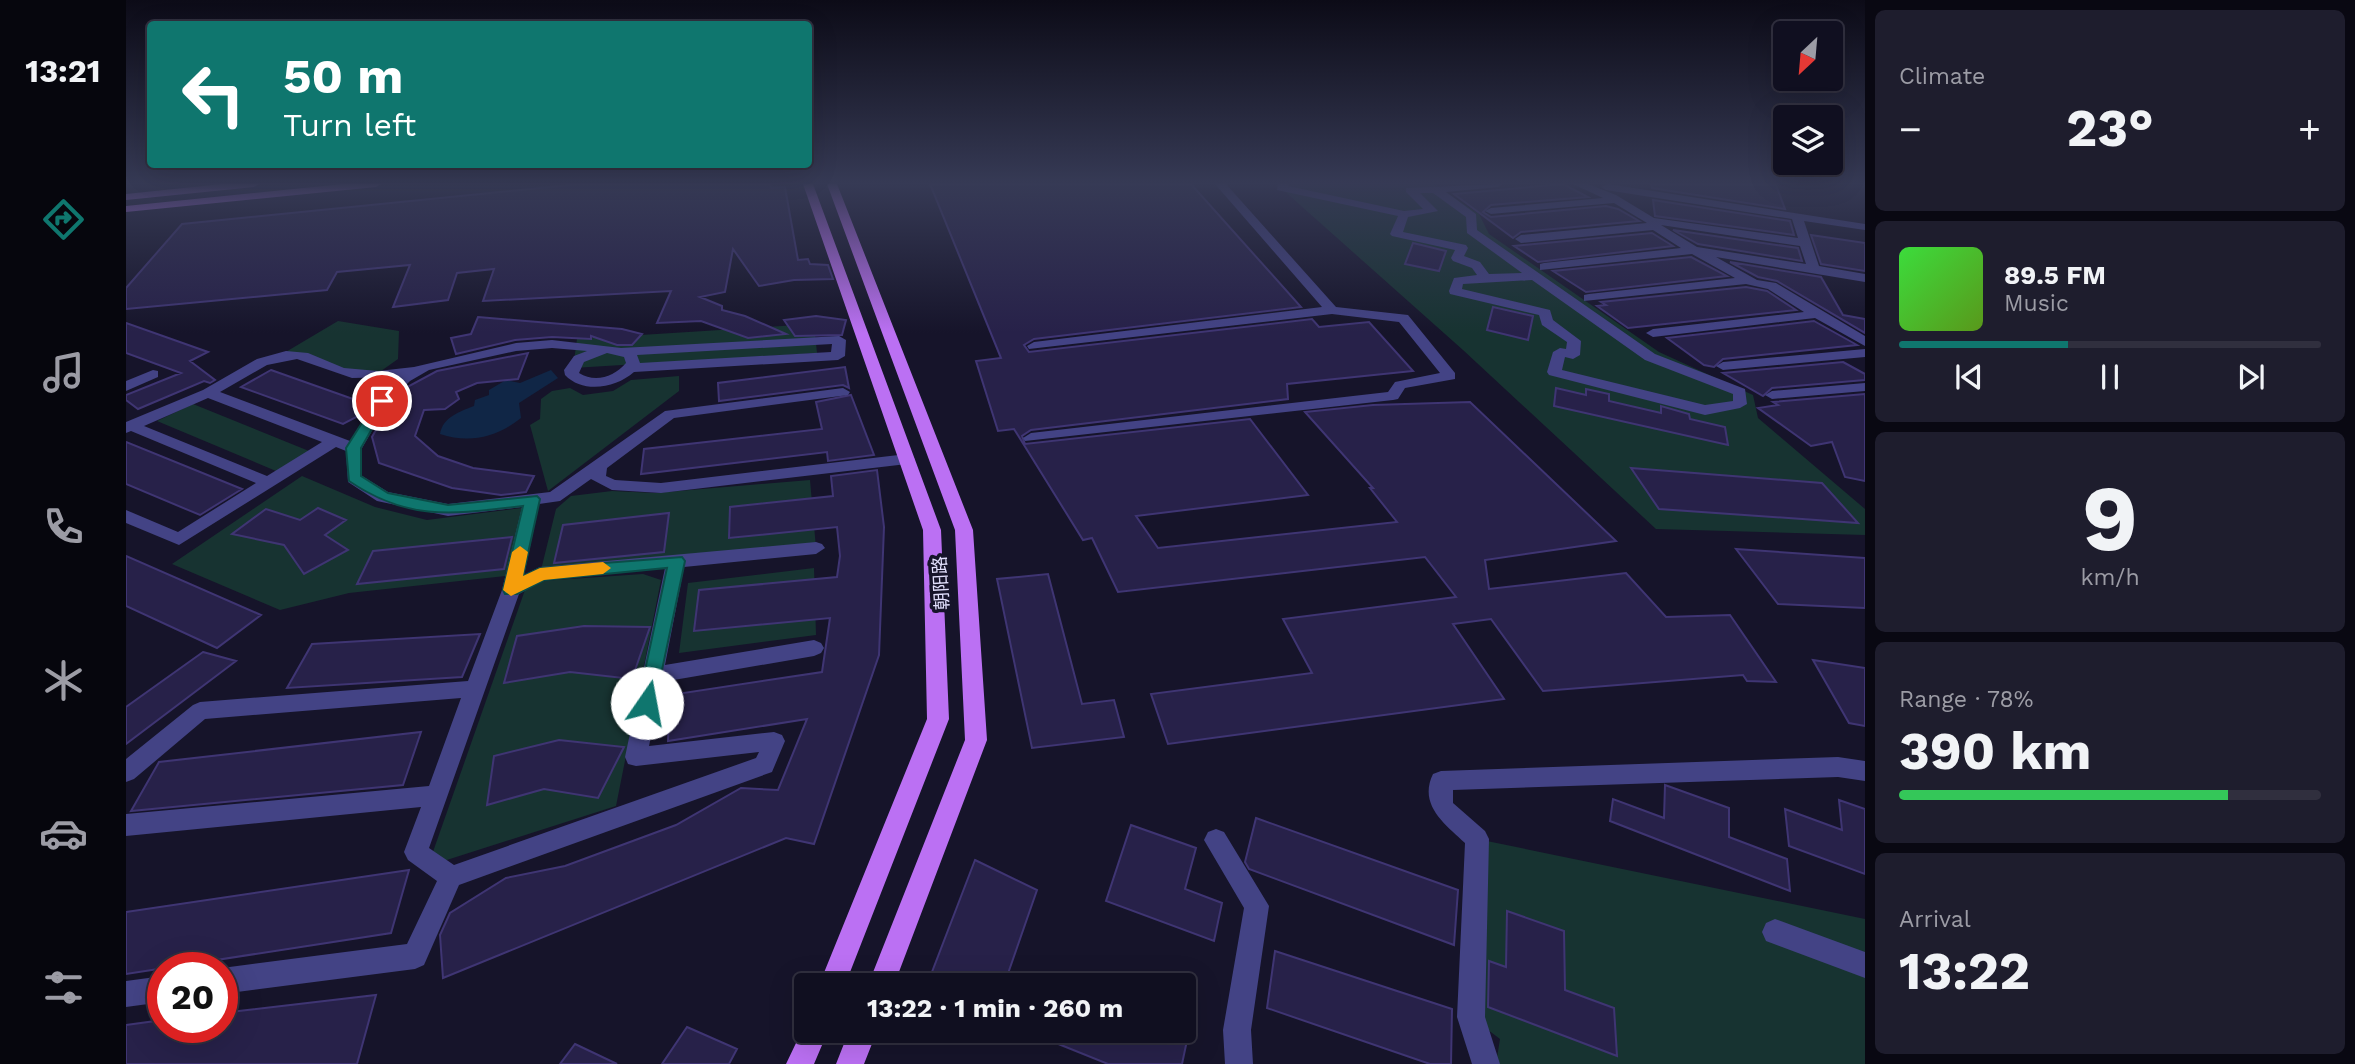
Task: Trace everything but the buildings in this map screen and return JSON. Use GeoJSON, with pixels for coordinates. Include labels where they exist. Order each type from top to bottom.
{"type":"FeatureCollection","features":[{"type":"Feature","properties":{"kind":"main road","name":"朝阳路"},"geometry":{"type":"LineString","coordinates":[[826,234],[932,530],[938,719],[837,973]]}},
{"type":"Feature","properties":{"kind":"main road","name":"朝阳路"},"geometry":{"type":"LineString","coordinates":[[851,234],[964,530],[976,740],[886,973]]}},
{"type":"Feature","properties":{"kind":"main road"},"geometry":{"type":"LineString","coordinates":[[800,1064],[809,1043]]}},
{"type":"Feature","properties":{"kind":"main road"},"geometry":{"type":"LineString","coordinates":[[850,1064],[858,1043]]}},
{"type":"Feature","properties":{"kind":"street"},"geometry":{"type":"LineString","coordinates":[[1264,234],[1332,310]]}},
{"type":"Feature","properties":{"kind":"street"},"geometry":{"type":"LineString","coordinates":[[1396,234],[1507,256]]}},
{"type":"Feature","properties":{"kind":"street"},"geometry":{"type":"LineString","coordinates":[[1475,234],[1507,256],[1540,272],[1585,303],[1650,357],[1740,392],[1740,404],[1705,410],[1554,372],[1560,352],[1573,355],[1574,341],[1547,322],[1545,313]]}},
{"type":"Feature","properties":{"kind":"street"},"geometry":{"type":"LineString","coordinates":[[1521,239],[1566,234]]}},
{"type":"Feature","properties":{"kind":"street"},"geometry":{"type":"LineString","coordinates":[[1664,234],[1748,280],[1772,286],[1865,342]]}},
{"type":"Feature","properties":{"kind":"street"},"geometry":{"type":"LineString","coordinates":[[1735,234],[1806,243]]}},
{"type":"Feature","properties":{"kind":"street"},"geometry":{"type":"LineString","coordinates":[[1803,234],[1814,269]]}},
{"type":"Feature","properties":{"kind":"street"},"geometry":{"type":"LineString","coordinates":[[1462,248],[1457,258],[1476,265],[1485,278]]}},
{"type":"Feature","properties":{"kind":"street"},"geometry":{"type":"LineString","coordinates":[[1748,280],[1585,303],[1545,313],[1455,291],[1458,281],[1694,250],[1865,278]]}},
{"type":"Feature","properties":{"kind":"street"},"geometry":{"type":"LineString","coordinates":[[1031,438],[1393,396],[1401,385],[1450,376],[1403,318],[1332,310],[1034,346]]}},
{"type":"Feature","properties":{"kind":"street"},"geometry":{"type":"LineString","coordinates":[[1653,333],[1817,314]]}},
{"type":"Feature","properties":{"kind":"street"},"geometry":{"type":"LineString","coordinates":[[129,427],[208,393],[264,363],[286,356],[299,355],[343,373],[374,376],[418,371],[528,346],[552,344],[606,349],[625,351],[839,340],[838,356],[630,368],[605,381],[585,382],[572,375],[571,370],[579,359],[606,349]]}},
{"type":"Feature","properties":{"kind":"street"},"geometry":{"type":"LineString","coordinates":[[625,351],[633,358],[630,368]]}},
{"type":"Feature","properties":{"kind":"street"},"geometry":{"type":"LineString","coordinates":[[1723,366],[1865,353]]}},
{"type":"Feature","properties":{"kind":"street"},"geometry":{"type":"LineString","coordinates":[[418,371],[405,377],[382,401],[354,448],[354,478],[383,497],[448,510],[554,497],[670,414],[843,392]]}},
{"type":"Feature","properties":{"kind":"street"},"geometry":{"type":"LineString","coordinates":[[126,387],[153,374]]}},
{"type":"Feature","properties":{"kind":"street"},"geometry":{"type":"LineString","coordinates":[[1772,395],[1865,387]]}},
{"type":"Feature","properties":{"kind":"street"},"geometry":{"type":"LineString","coordinates":[[208,393],[354,448]]}},
{"type":"Feature","properties":{"kind":"street"},"geometry":{"type":"LineString","coordinates":[[129,427],[268,482]]}},
{"type":"Feature","properties":{"kind":"street"},"geometry":{"type":"LineString","coordinates":[[126,516],[179,539],[334,441]]}},
{"type":"Feature","properties":{"kind":"street"},"geometry":{"type":"LineString","coordinates":[[599,466],[598,478],[612,485],[661,488],[907,459]]}},
{"type":"Feature","properties":{"kind":"street"},"geometry":{"type":"LineString","coordinates":[[451,877],[416,852],[511,590],[532,499]]}},
{"type":"Feature","properties":{"kind":"street"},"geometry":{"type":"LineString","coordinates":[[511,590],[540,574],[816,548]]}},
{"type":"Feature","properties":{"kind":"street"},"geometry":{"type":"LineString","coordinates":[[238,979],[415,956],[451,877],[764,765],[774,741],[636,757],[676,561]]}},
{"type":"Feature","properties":{"kind":"street"},"geometry":{"type":"LineString","coordinates":[[653,675],[814,648]]}},
{"type":"Feature","properties":{"kind":"street"},"geometry":{"type":"LineString","coordinates":[[126,772],[200,711],[475,689]]}},
{"type":"Feature","properties":{"kind":"street"},"geometry":{"type":"LineString","coordinates":[[1486,1064],[1471,1017],[1477,839],[1442,807],[1441,781],[1838,767],[1865,771]]}},
{"type":"Feature","properties":{"kind":"street"},"geometry":{"type":"LineString","coordinates":[[126,825],[437,795]]}},
{"type":"Feature","properties":{"kind":"street"},"geometry":{"type":"LineString","coordinates":[[1216,840],[1257,906],[1237,1030],[1238,1064]]}},
{"type":"Feature","properties":{"kind":"street"},"geometry":{"type":"LineString","coordinates":[[1775,932],[1865,965]]}},
{"type":"Feature","properties":{"kind":"street"},"geometry":{"type":"LineString","coordinates":[[126,994],[147,991]]}},
{"type":"Feature","properties":{"kind":"green space"},"geometry":{"type":"Polygon","coordinates":[[[1332,234],[1489,234],[1659,352],[1753,395],[1758,418],[1865,509],[1865,535],[1656,529],[1463,350],[1332,234]]]}},
{"type":"Feature","properties":{"kind":"green space"},"geometry":{"type":"Polygon","coordinates":[[[338,321],[399,331],[398,359],[374,376],[343,373],[299,355],[279,356],[338,321]]]}},
{"type":"Feature","properties":{"kind":"green space"},"geometry":{"type":"Polygon","coordinates":[[[814,324],[817,353],[573,368],[577,339],[814,324]]]}},
{"type":"Feature","properties":{"kind":"green space"},"geometry":{"type":"Polygon","coordinates":[[[679,376],[679,391],[548,491],[530,425],[540,419],[541,399],[552,391],[570,388],[583,395],[613,391],[631,380],[679,376]]]}},
{"type":"Feature","properties":{"kind":"green space"},"geometry":{"type":"Polygon","coordinates":[[[193,404],[309,451],[276,471],[157,421],[193,404]]]}},
{"type":"Feature","properties":{"kind":"green space"},"geometry":{"type":"Polygon","coordinates":[[[302,476],[375,507],[427,520],[537,506],[524,574],[349,593],[280,610],[172,564],[302,476]]]}},
{"type":"Feature","properties":{"kind":"green space"},"geometry":{"type":"Polygon","coordinates":[[[810,480],[816,548],[540,574],[556,509],[571,496],[612,491],[655,493],[810,480]]]}},
{"type":"Feature","properties":{"kind":"green space"},"geometry":{"type":"Polygon","coordinates":[[[814,568],[816,635],[679,653],[688,583],[814,568]]]}},
{"type":"Feature","properties":{"kind":"green space"},"geometry":{"type":"Polygon","coordinates":[[[643,574],[661,580],[616,806],[428,866],[526,587],[541,581],[643,574]]]}},
{"type":"Feature","properties":{"kind":"green space"},"geometry":{"type":"Polygon","coordinates":[[[1477,839],[1865,919],[1865,1064],[1496,1064],[1500,1039],[1471,1017],[1477,839]]]}},
{"type":"Feature","properties":{"kind":"water"},"geometry":{"type":"Polygon","coordinates":[[[551,370],[558,378],[519,403],[521,418],[512,425],[483,437],[462,438],[440,434],[448,419],[474,406],[475,400],[489,395],[489,390],[506,380],[520,383],[551,370]]]}},
{"type":"Feature","properties":{"kind":"slow traffic"},"geometry":{"type":"LineString","coordinates":[[520,552],[511,590],[540,574],[603,568]]}},
{"type":"Feature","properties":{"kind":"route"},"geometry":{"type":"LineString","coordinates":[[382,401],[354,448],[354,478],[383,497],[448,510],[532,499],[511,590],[540,574],[676,561],[647,703]]}}]}
